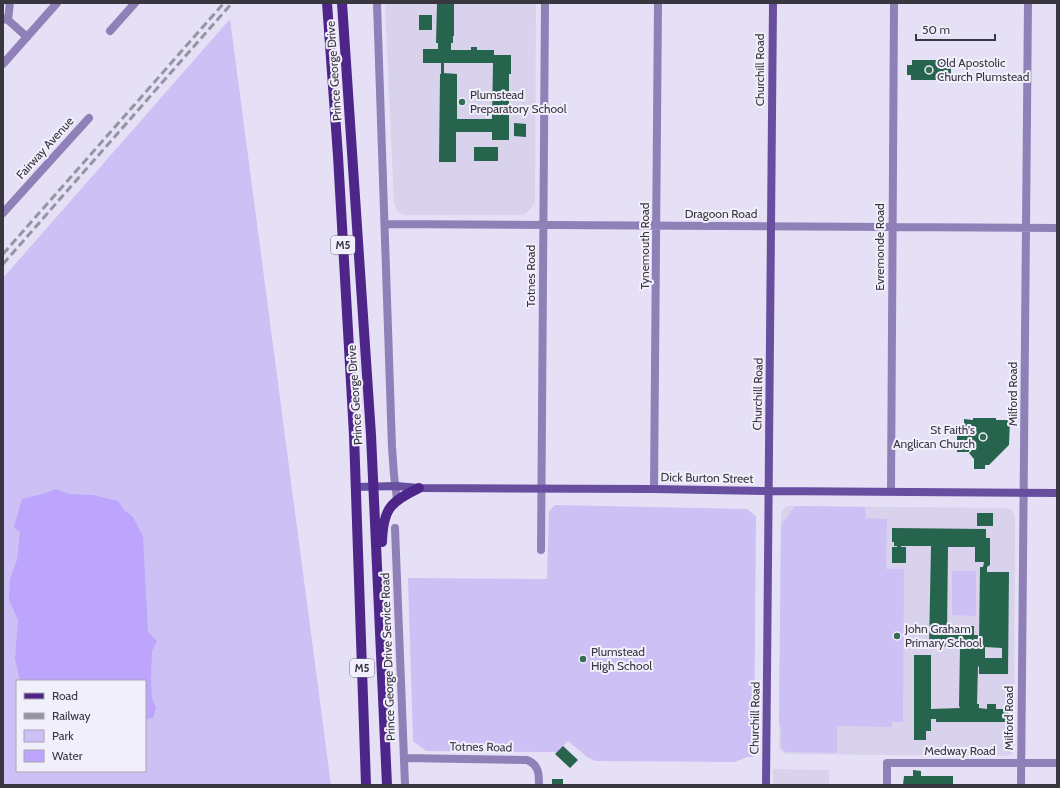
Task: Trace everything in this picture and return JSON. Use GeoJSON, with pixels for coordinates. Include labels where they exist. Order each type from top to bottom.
{"type":"FeatureCollection","features":[{"type":"Feature","properties":{"kind":"main road","name":"Prince George Drive"},"geometry":{"type":"LineString","coordinates":[[327,3],[338,156],[356,487],[366,785]]}},
{"type":"Feature","properties":{"kind":"main road","name":"Prince George Drive"},"geometry":{"type":"LineString","coordinates":[[342,3],[374,486],[387,785]]}},
{"type":"Feature","properties":{"kind":"main road"},"geometry":{"type":"LineString","coordinates":[[379,611],[383,526],[389,509],[397,499],[419,488]]}},
{"type":"Feature","properties":{"kind":"street"},"geometry":{"type":"LineString","coordinates":[[10,3],[6,19],[27,37]]}},
{"type":"Feature","properties":{"kind":"street"},"geometry":{"type":"LineString","coordinates":[[3,64],[57,3]]}},
{"type":"Feature","properties":{"kind":"street"},"geometry":{"type":"LineString","coordinates":[[110,31],[135,3]]}},
{"type":"Feature","properties":{"kind":"street"},"geometry":{"type":"LineString","coordinates":[[377,3],[386,224],[392,447],[397,499]]}},
{"type":"Feature","properties":{"kind":"street","name":"Totnes Road"},"geometry":{"type":"LineString","coordinates":[[541,550],[544,3]]}},
{"type":"Feature","properties":{"kind":"street","name":"Tynemouth Road"},"geometry":{"type":"LineString","coordinates":[[654,488],[658,3]]}},
{"type":"Feature","properties":{"kind":"street","name":"Churchill Road"},"geometry":{"type":"LineString","coordinates":[[766,785],[773,3]]}},
{"type":"Feature","properties":{"kind":"street","name":"Evremonde Road"},"geometry":{"type":"LineString","coordinates":[[891,491],[894,3]]}},
{"type":"Feature","properties":{"kind":"street","name":"Milford Road"},"geometry":{"type":"LineString","coordinates":[[1021,785],[1028,3]]}},
{"type":"Feature","properties":{"kind":"street","name":"Fairway Avenue"},"geometry":{"type":"LineString","coordinates":[[3,213],[89,118]]}},
{"type":"Feature","properties":{"kind":"street","name":"Dragoon Road"},"geometry":{"type":"LineString","coordinates":[[386,224],[1057,228]]}},
{"type":"Feature","properties":{"kind":"street","name":"Dick Burton Street"},"geometry":{"type":"LineString","coordinates":[[356,487],[654,488],[769,491],[1057,493]]}},
{"type":"Feature","properties":{"kind":"street","name":"Prince George Drive Service Road"},"geometry":{"type":"LineString","coordinates":[[395,528],[405,785]]}},
{"type":"Feature","properties":{"kind":"street","name":"Totnes Road"},"geometry":{"type":"LineString","coordinates":[[404,758],[527,760],[534,764],[538,770],[539,785]]}},
{"type":"Feature","properties":{"kind":"street","name":"Medway Road"},"geometry":{"type":"LineString","coordinates":[[887,785],[887,763],[1057,764]]}},
{"type":"Feature","properties":{"kind":"shaded area","name":"Plumstead Preparatory School"},"geometry":{"type":"Polygon","coordinates":[[[385,3],[536,3],[535,202],[530,210],[523,215],[404,215],[398,212],[394,204],[385,3]]]}},
{"type":"Feature","properties":{"kind":"shaded area","name":"John Graham Primary School"},"geometry":{"type":"Polygon","coordinates":[[[786,506],[1007,508],[1013,511],[1015,518],[1014,747],[1012,754],[1007,756],[785,754],[779,749],[781,513],[786,506]]]}},
{"type":"Feature","properties":{"kind":"shaded area"},"geometry":{"type":"Polygon","coordinates":[[[773,769],[829,770],[829,785],[773,785],[773,769]]]}},
{"type":"Feature","properties":{"kind":"green space"},"geometry":{"type":"Polygon","coordinates":[[[230,19],[331,785],[3,785],[3,278],[230,19]]]}},
{"type":"Feature","properties":{"kind":"green space","name":"Plumstead High School"},"geometry":{"type":"Polygon","coordinates":[[[555,505],[747,509],[756,516],[754,757],[747,757],[735,762],[596,761],[587,757],[568,741],[557,752],[546,752],[426,751],[413,741],[408,578],[547,579],[549,511],[555,505]]]}},
{"type":"Feature","properties":{"kind":"green space"},"geometry":{"type":"Polygon","coordinates":[[[795,506],[865,507],[866,518],[887,519],[886,569],[904,569],[903,722],[892,722],[892,727],[837,726],[837,753],[786,752],[781,748],[781,725],[779,725],[781,525],[795,506]]]}},
{"type":"Feature","properties":{"kind":"green space"},"geometry":{"type":"Polygon","coordinates":[[[952,571],[976,571],[976,616],[952,615],[952,571]]]}},
{"type":"Feature","properties":{"kind":"water"},"geometry":{"type":"Polygon","coordinates":[[[55,489],[69,494],[93,495],[118,501],[124,510],[133,517],[143,537],[148,632],[157,641],[152,651],[152,699],[156,708],[153,718],[146,719],[146,680],[20,680],[15,659],[18,620],[9,600],[10,579],[17,560],[20,532],[14,527],[22,499],[46,493],[55,489]]]}},
{"type":"Feature","properties":{"kind":"building"},"geometry":{"type":"Polygon","coordinates":[[[437,3],[454,3],[454,36],[453,43],[451,43],[451,50],[471,50],[471,47],[477,47],[477,50],[494,50],[494,55],[511,55],[511,74],[509,74],[509,140],[492,140],[492,132],[456,132],[456,162],[439,162],[441,63],[423,63],[423,49],[438,49],[438,43],[436,43],[437,3]],[[444,63],[444,73],[457,74],[457,119],[492,119],[493,63],[444,63]]]}},
{"type":"Feature","properties":{"kind":"building"},"geometry":{"type":"Polygon","coordinates":[[[419,15],[432,15],[432,30],[419,30],[419,15]]]}},
{"type":"Feature","properties":{"kind":"building","name":"Old Apostolic Church Plumstead"},"geometry":{"type":"Polygon","coordinates":[[[912,60],[945,60],[945,62],[951,62],[951,79],[911,80],[911,75],[907,75],[907,65],[912,65],[912,60]]]}},
{"type":"Feature","properties":{"kind":"building"},"geometry":{"type":"Polygon","coordinates":[[[514,123],[526,124],[526,137],[514,136],[514,123]]]}},
{"type":"Feature","properties":{"kind":"building"},"geometry":{"type":"Polygon","coordinates":[[[474,147],[498,147],[498,161],[474,161],[474,147]]]}},
{"type":"Feature","properties":{"kind":"building","name":"St Faith's Anglican Church"},"geometry":{"type":"Polygon","coordinates":[[[973,418],[996,418],[996,420],[1010,420],[1009,445],[989,465],[985,465],[985,469],[974,469],[974,459],[969,453],[973,449],[973,444],[969,444],[969,452],[957,452],[957,429],[964,429],[964,419],[973,420],[973,418]]]}},
{"type":"Feature","properties":{"kind":"building"},"geometry":{"type":"Polygon","coordinates":[[[977,513],[993,513],[993,526],[977,526],[977,513]]]}},
{"type":"Feature","properties":{"kind":"building"},"geometry":{"type":"Polygon","coordinates":[[[892,528],[986,529],[986,538],[990,538],[990,565],[987,567],[987,572],[1009,572],[1008,674],[979,674],[978,666],[977,704],[979,704],[979,708],[987,709],[987,704],[996,704],[996,709],[1008,709],[1008,722],[936,722],[936,719],[931,719],[931,731],[926,731],[926,740],[914,740],[914,655],[931,655],[931,709],[960,708],[960,646],[929,647],[931,546],[901,546],[906,547],[906,563],[892,563],[892,547],[897,546],[894,546],[894,542],[892,542],[892,528]],[[948,547],[947,633],[951,634],[951,626],[959,626],[959,635],[966,635],[966,626],[974,626],[974,635],[978,635],[979,641],[980,567],[983,567],[984,562],[975,562],[975,547],[948,547]],[[985,647],[985,658],[1002,658],[1002,648],[985,647]]]}},
{"type":"Feature","properties":{"kind":"building"},"geometry":{"type":"Polygon","coordinates":[[[563,746],[578,760],[570,768],[555,754],[563,746]]]}},
{"type":"Feature","properties":{"kind":"building"},"geometry":{"type":"Polygon","coordinates":[[[913,770],[921,771],[921,776],[953,776],[953,785],[903,785],[904,776],[913,776],[913,770]]]}},
{"type":"Feature","properties":{"kind":"building"},"geometry":{"type":"Polygon","coordinates":[[[552,779],[563,779],[563,785],[552,785],[552,779]]]}},
{"type":"Feature","properties":{"kind":"building"},"geometry":{"type":"Polygon","coordinates":[[[583,784],[583,785],[570,785],[583,784]]]}},
{"type":"Feature","properties":{"kind":"railway"},"geometry":{"type":"LineString","coordinates":[[3,254],[224,3]]}},
{"type":"Feature","properties":{"kind":"railway"},"geometry":{"type":"LineString","coordinates":[[3,264],[232,3]]}},
{"type":"Feature","properties":{"kind":"place","name":"Old Apostolic Church Plumstead"},"geometry":{"type":"Point","coordinates":[929,70]}},
{"type":"Feature","properties":{"kind":"place","name":"Plumstead Preparatory School"},"geometry":{"type":"Point","coordinates":[462,102]}},
{"type":"Feature","properties":{"kind":"place","name":"St Faith's Anglican Church"},"geometry":{"type":"Point","coordinates":[983,437]}},
{"type":"Feature","properties":{"kind":"place","name":"John Graham Primary School"},"geometry":{"type":"Point","coordinates":[897,636]}},
{"type":"Feature","properties":{"kind":"place","name":"Plumstead High School"},"geometry":{"type":"Point","coordinates":[583,659]}}]}
